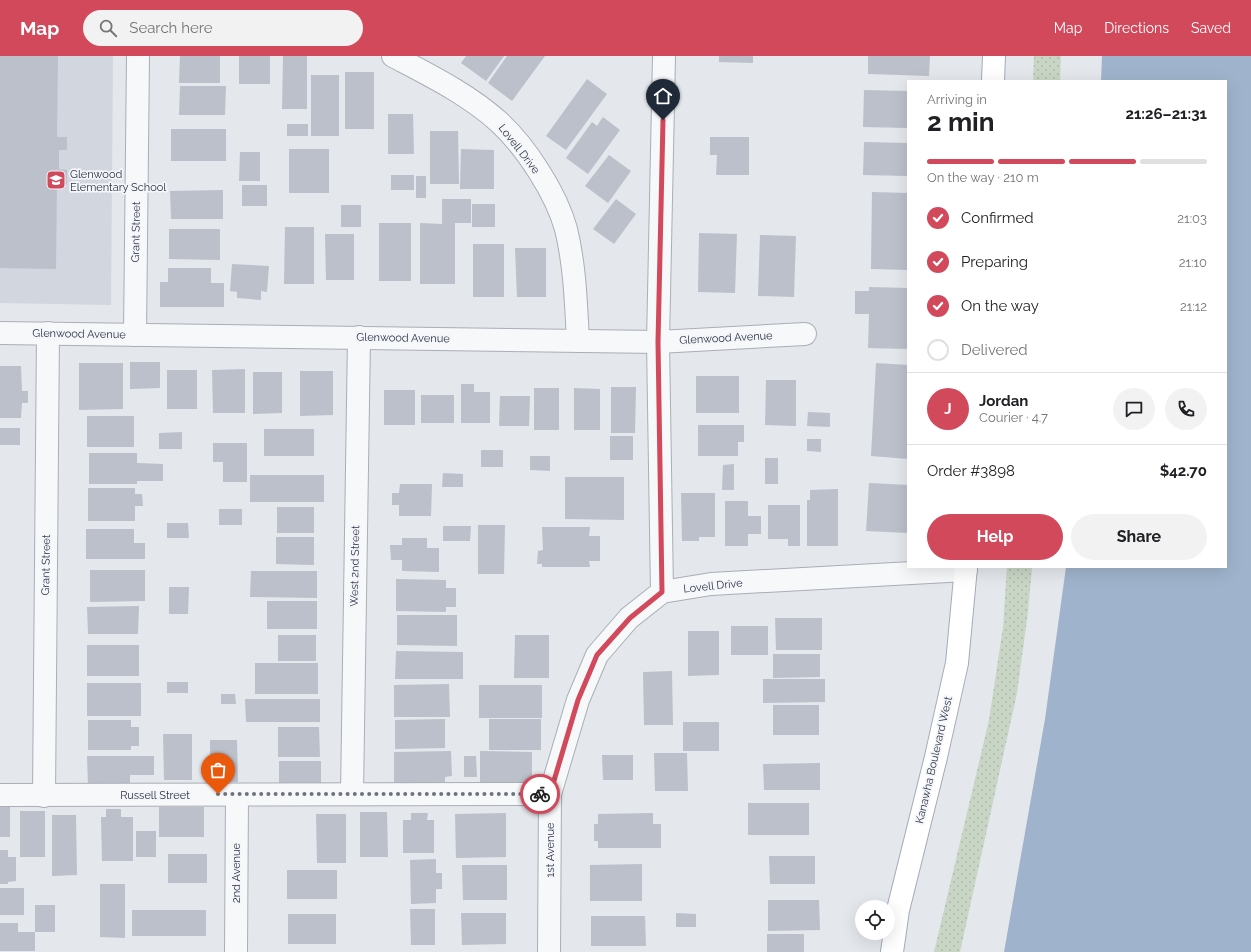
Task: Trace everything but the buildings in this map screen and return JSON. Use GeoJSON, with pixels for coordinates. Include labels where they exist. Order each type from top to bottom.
{"type":"FeatureCollection","features":[{"type":"Feature","properties":{"kind":"main road"},"geometry":{"type":"LineString","coordinates":[[993,80],[994,56]]}},
{"type":"Feature","properties":{"kind":"main road","name":"Kanawha Boulevard West"},"geometry":{"type":"LineString","coordinates":[[892,952],[898,910],[936,757],[956,663],[966,569]]}},
{"type":"Feature","properties":{"kind":"street","name":"Grant Street"},"geometry":{"type":"LineString","coordinates":[[135,335],[138,56]]}},
{"type":"Feature","properties":{"kind":"street","name":"Lovell Drive"},"geometry":{"type":"LineString","coordinates":[[393,56],[476,104],[499,122],[531,160],[550,190],[565,229],[574,271],[578,341]]}},
{"type":"Feature","properties":{"kind":"street"},"geometry":{"type":"LineString","coordinates":[[662,592],[658,342],[664,56]]}},
{"type":"Feature","properties":{"kind":"street","name":"Glenwood Avenue"},"geometry":{"type":"LineString","coordinates":[[0,333],[658,342],[805,334]]}},
{"type":"Feature","properties":{"kind":"street","name":"Grant Street"},"geometry":{"type":"LineString","coordinates":[[44,796],[48,334]]}},
{"type":"Feature","properties":{"kind":"street","name":"West 2nd Street"},"geometry":{"type":"LineString","coordinates":[[352,794],[359,337]]}},
{"type":"Feature","properties":{"kind":"street","name":"Lovell Drive"},"geometry":{"type":"LineString","coordinates":[[662,592],[711,584],[966,569]]}},
{"type":"Feature","properties":{"kind":"street","name":"1st Avenue"},"geometry":{"type":"LineString","coordinates":[[550,952],[550,794],[578,700],[597,655],[630,618],[662,592]]}},
{"type":"Feature","properties":{"kind":"street","name":"Russell Street"},"geometry":{"type":"LineString","coordinates":[[0,795],[550,794]]}},
{"type":"Feature","properties":{"kind":"street","name":"2nd Avenue"},"geometry":{"type":"LineString","coordinates":[[236,952],[237,795]]}},
{"type":"Feature","properties":{"kind":"shaded area","name":"Glenwood Elementary School"},"geometry":{"type":"Polygon","coordinates":[[[0,56],[113,56],[111,305],[0,303],[0,56]]]}},
{"type":"Feature","properties":{"kind":"green space"},"geometry":{"type":"Polygon","coordinates":[[[1034,56],[1061,56],[1060,80],[1033,80],[1034,56]]]}},
{"type":"Feature","properties":{"kind":"green space"},"geometry":{"type":"Polygon","coordinates":[[[1007,568],[1032,568],[1028,612],[1017,693],[960,952],[934,952],[989,720],[1003,627],[1007,568]]]}},
{"type":"Feature","properties":{"kind":"water"},"geometry":{"type":"Polygon","coordinates":[[[1102,56],[1251,56],[1251,952],[1004,952],[1045,719],[1066,568],[1227,568],[1227,80],[1101,80],[1102,56]]]}},
{"type":"Feature","properties":{"kind":"way so far"},"geometry":{"type":"LineString","coordinates":[[218,794],[540,794]]}},
{"type":"Feature","properties":{"kind":"place","name":"Glenwood Elementary School"},"geometry":{"type":"Point","coordinates":[56,180]}},
{"type":"Feature","properties":{"kind":"route"},"geometry":{"type":"LineString","coordinates":[[540,794],[550,794],[578,700],[597,655],[630,618],[662,592],[658,342],[663,120]]}}]}
